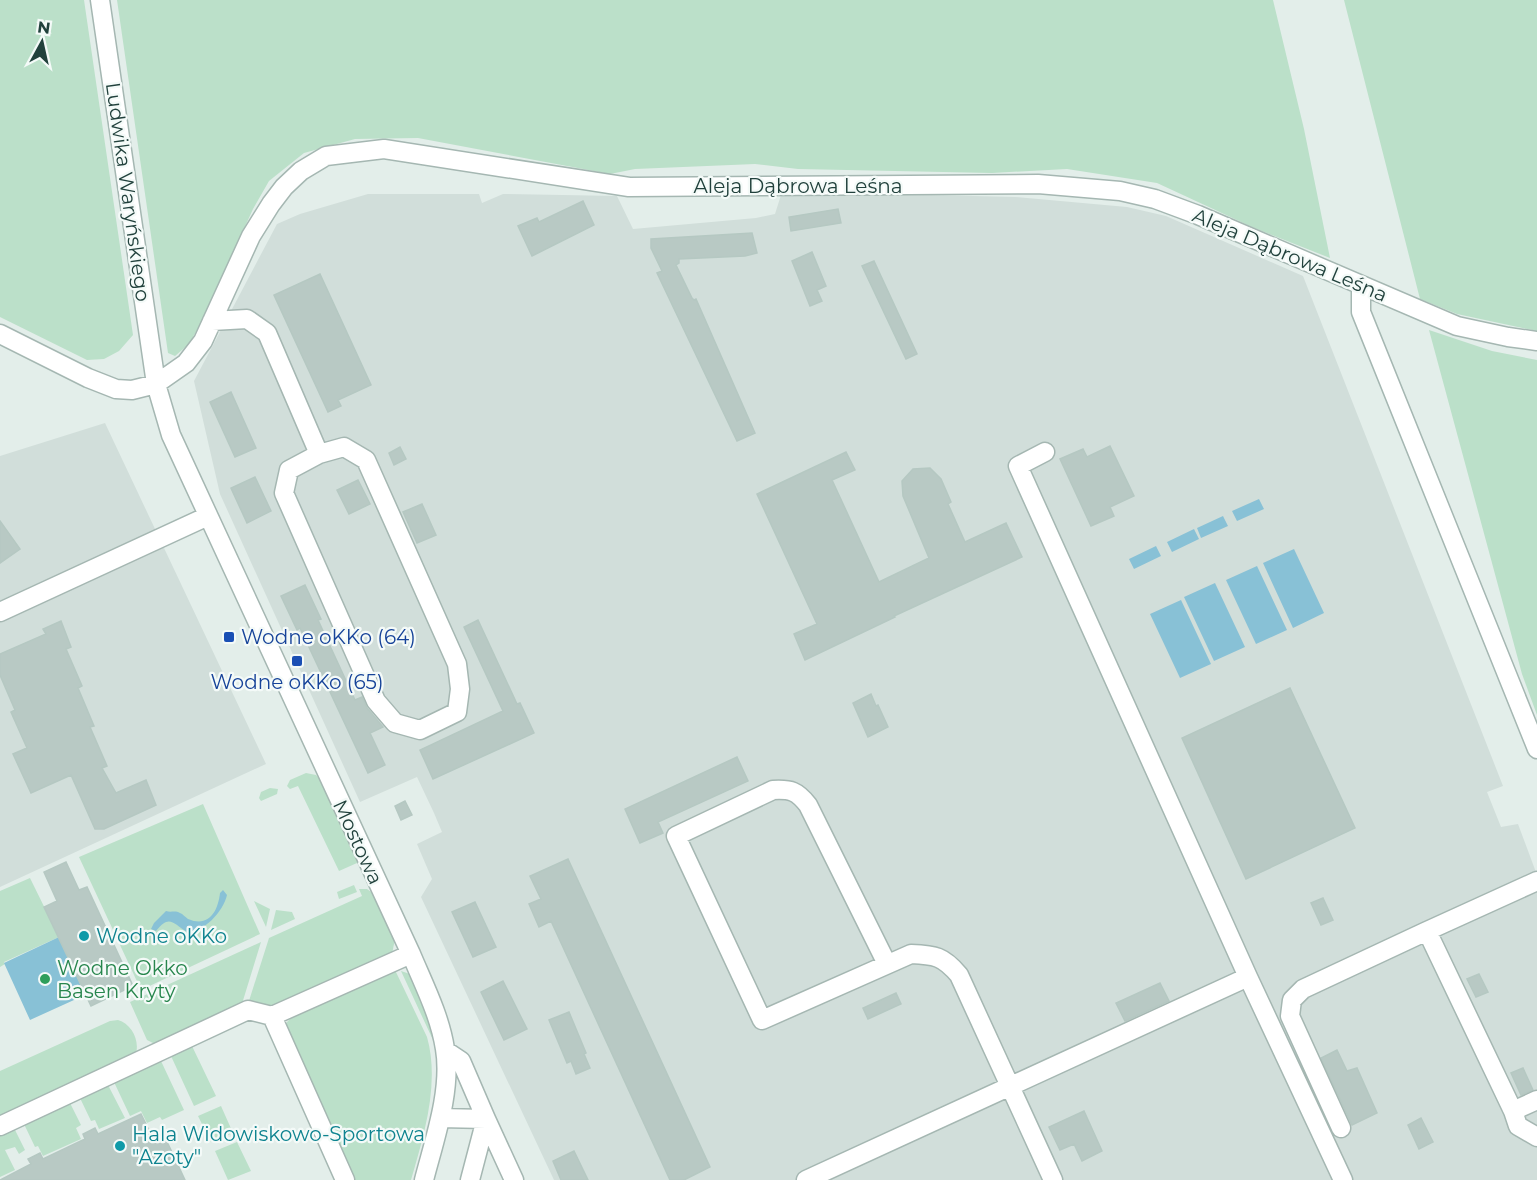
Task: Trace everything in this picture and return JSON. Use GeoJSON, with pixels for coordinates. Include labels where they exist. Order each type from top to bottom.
{"type":"FeatureCollection","features":[{"type":"Feature","properties":{"kind":"street","name":"Ludwika Waryńskiego"},"geometry":{"type":"LineString","coordinates":[[100,0],[156,384]]}},
{"type":"Feature","properties":{"kind":"street","name":"Aleja Dąbrowa Leśna"},"geometry":{"type":"LineString","coordinates":[[156,384],[186,363],[203,341],[251,236],[271,204],[301,171],[326,156],[384,149],[629,187],[1038,184],[1120,191],[1155,199],[1198,216],[1457,326],[1537,341]]}},
{"type":"Feature","properties":{"kind":"street"},"geometry":{"type":"LineString","coordinates":[[1361,286],[1361,312],[1537,749]]}},
{"type":"Feature","properties":{"kind":"street"},"geometry":{"type":"LineString","coordinates":[[212,321],[247,319],[267,333],[319,454]]}},
{"type":"Feature","properties":{"kind":"street"},"geometry":{"type":"LineString","coordinates":[[0,334],[88,378],[116,389],[132,390],[156,384]]}},
{"type":"Feature","properties":{"kind":"street","name":"Mostowa"},"geometry":{"type":"LineString","coordinates":[[156,384],[171,435],[430,999],[446,1051],[446,1069],[440,1118],[423,1180]]}},
{"type":"Feature","properties":{"kind":"street"},"geometry":{"type":"LineString","coordinates":[[344,447],[366,460],[457,663],[460,689],[457,712],[420,730],[396,723],[376,701],[284,493],[289,470],[319,454],[344,447]]}},
{"type":"Feature","properties":{"kind":"street"},"geometry":{"type":"LineString","coordinates":[[1045,452],[1018,466],[1342,1180]]}},
{"type":"Feature","properties":{"kind":"street"},"geometry":{"type":"LineString","coordinates":[[0,612],[208,516]]}},
{"type":"Feature","properties":{"kind":"street"},"geometry":{"type":"LineString","coordinates":[[887,964],[808,805],[799,793],[773,789],[676,836],[762,1020],[910,954],[932,955],[948,961],[959,975],[1053,1180]]}},
{"type":"Feature","properties":{"kind":"street"},"geometry":{"type":"LineString","coordinates":[[1341,1128],[1290,1016],[1292,1000],[1303,989],[1537,881]]}},
{"type":"Feature","properties":{"kind":"street"},"geometry":{"type":"LineString","coordinates":[[1427,931],[1513,1111],[1518,1126],[1537,1137]]}},
{"type":"Feature","properties":{"kind":"street"},"geometry":{"type":"LineString","coordinates":[[0,1126],[249,1010],[272,1016],[411,954]]}},
{"type":"Feature","properties":{"kind":"street"},"geometry":{"type":"LineString","coordinates":[[806,1180],[1248,977]]}},
{"type":"Feature","properties":{"kind":"street"},"geometry":{"type":"LineString","coordinates":[[272,1016],[345,1180]]}},
{"type":"Feature","properties":{"kind":"street"},"geometry":{"type":"LineString","coordinates":[[446,1051],[461,1061],[514,1180]]}},
{"type":"Feature","properties":{"kind":"street"},"geometry":{"type":"LineString","coordinates":[[1513,1111],[1537,1100]]}},
{"type":"Feature","properties":{"kind":"street"},"geometry":{"type":"LineString","coordinates":[[440,1118],[486,1119]]}},
{"type":"Feature","properties":{"kind":"street"},"geometry":{"type":"LineString","coordinates":[[470,1180],[486,1119]]}},
{"type":"Feature","properties":{"kind":"shaded area"},"geometry":{"type":"Polygon","coordinates":[[[848,193],[1015,197],[1127,207],[1166,216],[1303,276],[1503,786],[1487,792],[1501,827],[1518,824],[1537,875],[1537,1180],[554,1180],[421,897],[432,879],[417,844],[442,832],[434,813],[417,777],[360,802],[220,494],[194,381],[277,224],[300,214],[368,194],[479,194],[482,203],[503,194],[617,196],[633,229],[756,218],[775,214],[781,195],[848,193]]]}},
{"type":"Feature","properties":{"kind":"shaded area"},"geometry":{"type":"Polygon","coordinates":[[[105,423],[266,764],[0,887],[0,456],[105,423]]]}},
{"type":"Feature","properties":{"kind":"green space"},"geometry":{"type":"Polygon","coordinates":[[[0,0],[84,0],[133,335],[119,351],[104,359],[87,360],[0,317],[0,0]]]}},
{"type":"Feature","properties":{"kind":"green space"},"geometry":{"type":"Polygon","coordinates":[[[117,0],[1273,0],[1304,129],[1330,258],[1252,227],[1157,183],[1067,169],[992,173],[798,169],[755,164],[635,169],[610,174],[418,138],[355,139],[304,153],[269,181],[253,209],[201,323],[189,344],[175,356],[168,353],[117,0]]]}},
{"type":"Feature","properties":{"kind":"green space"},"geometry":{"type":"Polygon","coordinates":[[[1344,0],[1537,0],[1537,331],[1457,314],[1420,299],[1344,0]]]}},
{"type":"Feature","properties":{"kind":"green space"},"geometry":{"type":"Polygon","coordinates":[[[1429,330],[1492,351],[1537,360],[1537,715],[1522,674],[1429,330]]]}},
{"type":"Feature","properties":{"kind":"green space"},"geometry":{"type":"Polygon","coordinates":[[[306,773],[316,775],[321,780],[357,863],[339,871],[298,786],[290,789],[287,786],[290,780],[306,773]]]}},
{"type":"Feature","properties":{"kind":"green space"},"geometry":{"type":"Polygon","coordinates":[[[270,788],[278,789],[277,794],[261,801],[259,798],[261,792],[270,788]]]}},
{"type":"Feature","properties":{"kind":"green space"},"geometry":{"type":"Polygon","coordinates":[[[203,804],[260,934],[141,990],[79,857],[203,804]]]}},
{"type":"Feature","properties":{"kind":"green space"},"geometry":{"type":"Polygon","coordinates":[[[30,878],[59,937],[4,962],[5,964],[0,967],[0,891],[30,878]]]}},
{"type":"Feature","properties":{"kind":"green space"},"geometry":{"type":"Polygon","coordinates":[[[354,885],[357,892],[339,899],[337,892],[354,885]]]}},
{"type":"Feature","properties":{"kind":"green space"},"geometry":{"type":"Polygon","coordinates":[[[359,889],[367,889],[374,894],[395,939],[392,954],[277,1008],[257,1002],[248,1004],[269,938],[362,896],[359,889]]]}},
{"type":"Feature","properties":{"kind":"green space"},"geometry":{"type":"Polygon","coordinates":[[[254,901],[270,909],[266,927],[254,901]]]}},
{"type":"Feature","properties":{"kind":"green space"},"geometry":{"type":"Polygon","coordinates":[[[276,910],[292,912],[295,919],[271,930],[276,910]]]}},
{"type":"Feature","properties":{"kind":"green space"},"geometry":{"type":"Polygon","coordinates":[[[261,942],[241,1007],[157,1045],[147,1040],[130,1002],[261,942]]]}},
{"type":"Feature","properties":{"kind":"green space"},"geometry":{"type":"Polygon","coordinates":[[[395,970],[427,1037],[432,1072],[429,1109],[411,1180],[352,1180],[285,1029],[287,1022],[293,1016],[395,970]]]}},
{"type":"Feature","properties":{"kind":"green space"},"geometry":{"type":"Polygon","coordinates":[[[401,971],[410,974],[426,1010],[433,1040],[401,971]]]}},
{"type":"Feature","properties":{"kind":"green space"},"geometry":{"type":"Polygon","coordinates":[[[118,1020],[127,1025],[134,1034],[137,1045],[135,1056],[0,1118],[0,1071],[110,1021],[118,1020]]]}},
{"type":"Feature","properties":{"kind":"green space"},"geometry":{"type":"Polygon","coordinates":[[[192,1046],[216,1096],[194,1106],[171,1056],[192,1046]]]}},
{"type":"Feature","properties":{"kind":"green space"},"geometry":{"type":"Polygon","coordinates":[[[161,1061],[184,1110],[162,1120],[160,1117],[147,1123],[141,1111],[130,1116],[114,1082],[161,1061]]]}},
{"type":"Feature","properties":{"kind":"green space"},"geometry":{"type":"Polygon","coordinates":[[[108,1085],[125,1118],[99,1129],[95,1120],[91,1121],[80,1098],[108,1085]]]}},
{"type":"Feature","properties":{"kind":"green space"},"geometry":{"type":"Polygon","coordinates":[[[70,1103],[81,1125],[76,1128],[81,1139],[43,1156],[38,1146],[35,1147],[24,1124],[70,1103]]]}},
{"type":"Feature","properties":{"kind":"green space"},"geometry":{"type":"Polygon","coordinates":[[[221,1106],[233,1133],[211,1142],[198,1116],[221,1106]]]}},
{"type":"Feature","properties":{"kind":"green space"},"geometry":{"type":"Polygon","coordinates":[[[14,1128],[25,1150],[19,1154],[15,1147],[5,1150],[15,1170],[0,1177],[0,1135],[14,1128]]]}},
{"type":"Feature","properties":{"kind":"green space"},"geometry":{"type":"Polygon","coordinates":[[[237,1142],[251,1171],[228,1180],[215,1151],[237,1142]]]}},
{"type":"Feature","properties":{"kind":"water"},"geometry":{"type":"Polygon","coordinates":[[[1259,499],[1264,509],[1237,521],[1232,511],[1259,499]]]}},
{"type":"Feature","properties":{"kind":"water"},"geometry":{"type":"Polygon","coordinates":[[[1223,516],[1228,526],[1201,538],[1197,528],[1223,516]]]}},
{"type":"Feature","properties":{"kind":"water"},"geometry":{"type":"Polygon","coordinates":[[[1194,529],[1199,539],[1172,552],[1167,542],[1194,529]]]}},
{"type":"Feature","properties":{"kind":"water"},"geometry":{"type":"Polygon","coordinates":[[[1156,546],[1161,556],[1134,569],[1129,559],[1156,546]]]}},
{"type":"Feature","properties":{"kind":"water"},"geometry":{"type":"Polygon","coordinates":[[[1294,549],[1324,613],[1293,628],[1263,563],[1294,549]]]}},
{"type":"Feature","properties":{"kind":"water"},"geometry":{"type":"Polygon","coordinates":[[[1257,566],[1287,630],[1256,644],[1226,580],[1257,566]]]}},
{"type":"Feature","properties":{"kind":"water"},"geometry":{"type":"Polygon","coordinates":[[[1215,583],[1245,647],[1214,661],[1184,597],[1215,583]]]}},
{"type":"Feature","properties":{"kind":"water"},"geometry":{"type":"Polygon","coordinates":[[[1181,600],[1211,664],[1180,678],[1150,614],[1181,600]]]}},
{"type":"Feature","properties":{"kind":"water"},"geometry":{"type":"Polygon","coordinates":[[[223,890],[227,895],[221,908],[212,920],[200,929],[187,932],[168,921],[156,931],[151,929],[166,911],[178,912],[195,921],[207,919],[215,912],[223,890]]]}},
{"type":"Feature","properties":{"kind":"water","name":"Wodne Okko Basen Kryty"},"geometry":{"type":"Polygon","coordinates":[[[59,937],[85,995],[30,1020],[4,963],[59,937]]]}},
{"type":"Feature","properties":{"kind":"building"},"geometry":{"type":"Polygon","coordinates":[[[583,201],[594,225],[532,256],[518,226],[537,218],[539,222],[583,201]]]}},
{"type":"Feature","properties":{"kind":"building"},"geometry":{"type":"Polygon","coordinates":[[[838,209],[841,223],[791,231],[789,217],[838,209]]]}},
{"type":"Feature","properties":{"kind":"building"},"geometry":{"type":"Polygon","coordinates":[[[752,233],[757,253],[745,256],[679,259],[676,265],[692,298],[696,299],[755,433],[737,441],[657,273],[662,271],[651,248],[651,239],[752,233]]]}},
{"type":"Feature","properties":{"kind":"building"},"geometry":{"type":"Polygon","coordinates":[[[812,252],[826,286],[817,290],[822,301],[810,306],[792,261],[812,252]]]}},
{"type":"Feature","properties":{"kind":"building"},"geometry":{"type":"Polygon","coordinates":[[[874,261],[917,354],[906,359],[862,266],[874,261]]]}},
{"type":"Feature","properties":{"kind":"building"},"geometry":{"type":"Polygon","coordinates":[[[320,274],[371,385],[338,400],[341,406],[328,412],[274,295],[320,274]]]}},
{"type":"Feature","properties":{"kind":"building"},"geometry":{"type":"Polygon","coordinates":[[[231,392],[256,448],[235,457],[210,402],[231,392]]]}},
{"type":"Feature","properties":{"kind":"building"},"geometry":{"type":"Polygon","coordinates":[[[1110,446],[1134,496],[1110,507],[1114,516],[1091,526],[1060,459],[1083,449],[1087,457],[1110,446]]]}},
{"type":"Feature","properties":{"kind":"building"},"geometry":{"type":"Polygon","coordinates":[[[400,447],[406,459],[394,465],[389,453],[400,447]]]}},
{"type":"Feature","properties":{"kind":"building"},"geometry":{"type":"Polygon","coordinates":[[[846,452],[855,470],[832,480],[879,582],[929,558],[903,496],[902,481],[913,469],[930,468],[941,479],[951,502],[948,504],[965,542],[1006,523],[1022,557],[805,660],[794,634],[817,624],[757,494],[846,452]]]}},
{"type":"Feature","properties":{"kind":"building"},"geometry":{"type":"Polygon","coordinates":[[[255,477],[271,511],[247,523],[231,488],[255,477]]]}},
{"type":"Feature","properties":{"kind":"building"},"geometry":{"type":"Polygon","coordinates":[[[358,480],[370,504],[349,514],[337,490],[358,480]]]}},
{"type":"Feature","properties":{"kind":"building"},"geometry":{"type":"Polygon","coordinates":[[[422,504],[436,535],[417,543],[403,512],[422,504]]]}},
{"type":"Feature","properties":{"kind":"building"},"geometry":{"type":"Polygon","coordinates":[[[0,521],[20,549],[0,563],[0,521]]]}},
{"type":"Feature","properties":{"kind":"building"},"geometry":{"type":"Polygon","coordinates":[[[305,585],[321,619],[318,620],[355,700],[362,697],[367,708],[383,727],[370,733],[385,765],[368,773],[300,628],[297,630],[281,596],[305,585]]]}},
{"type":"Feature","properties":{"kind":"building"},"geometry":{"type":"Polygon","coordinates":[[[478,620],[517,704],[520,703],[534,733],[433,779],[420,750],[503,711],[464,627],[478,620]]]}},
{"type":"Feature","properties":{"kind":"building"},"geometry":{"type":"Polygon","coordinates":[[[61,621],[71,647],[66,649],[82,686],[78,688],[94,726],[90,727],[107,766],[102,768],[116,793],[146,780],[156,805],[104,829],[95,829],[71,775],[31,793],[13,754],[27,748],[11,712],[15,710],[0,675],[0,654],[46,634],[43,629],[61,621]]]}},
{"type":"Feature","properties":{"kind":"building"},"geometry":{"type":"Polygon","coordinates":[[[1290,688],[1355,828],[1246,879],[1182,738],[1290,688]]]}},
{"type":"Feature","properties":{"kind":"building"},"geometry":{"type":"Polygon","coordinates":[[[871,694],[888,727],[868,737],[853,703],[871,694]]]}},
{"type":"Feature","properties":{"kind":"building"},"geometry":{"type":"Polygon","coordinates":[[[737,757],[748,781],[658,822],[663,833],[640,843],[625,809],[737,757]]]}},
{"type":"Feature","properties":{"kind":"building"},"geometry":{"type":"Polygon","coordinates":[[[405,801],[412,815],[401,820],[395,806],[405,801]]]}},
{"type":"Feature","properties":{"kind":"building"},"geometry":{"type":"Polygon","coordinates":[[[568,859],[710,1167],[684,1180],[670,1180],[551,921],[539,927],[529,904],[541,899],[530,876],[568,859]]]}},
{"type":"Feature","properties":{"kind":"building","name":"Wodne oKKo"},"geometry":{"type":"Polygon","coordinates":[[[66,862],[79,890],[87,887],[133,986],[91,1006],[44,907],[57,901],[44,872],[66,862]]]}},
{"type":"Feature","properties":{"kind":"building"},"geometry":{"type":"Polygon","coordinates":[[[1323,898],[1333,920],[1321,925],[1311,903],[1323,898]]]}},
{"type":"Feature","properties":{"kind":"building"},"geometry":{"type":"Polygon","coordinates":[[[475,902],[496,947],[473,957],[452,912],[475,902]]]}},
{"type":"Feature","properties":{"kind":"building"},"geometry":{"type":"Polygon","coordinates":[[[1479,974],[1488,992],[1476,997],[1467,979],[1479,974]]]}},
{"type":"Feature","properties":{"kind":"building"},"geometry":{"type":"Polygon","coordinates":[[[503,981],[527,1029],[504,1040],[481,992],[503,981]]]}},
{"type":"Feature","properties":{"kind":"building"},"geometry":{"type":"Polygon","coordinates":[[[1160,983],[1169,1001],[1125,1021],[1116,1003],[1160,983]]]}},
{"type":"Feature","properties":{"kind":"building"},"geometry":{"type":"Polygon","coordinates":[[[896,993],[901,1004],[868,1019],[863,1008],[896,993]]]}},
{"type":"Feature","properties":{"kind":"building"},"geometry":{"type":"Polygon","coordinates":[[[569,1012],[590,1068],[576,1074],[571,1061],[567,1063],[549,1020],[569,1012]]]}},
{"type":"Feature","properties":{"kind":"building"},"geometry":{"type":"Polygon","coordinates":[[[1337,1050],[1347,1071],[1357,1068],[1377,1113],[1352,1125],[1321,1058],[1337,1050]]]}},
{"type":"Feature","properties":{"kind":"building"},"geometry":{"type":"Polygon","coordinates":[[[1523,1068],[1533,1090],[1521,1095],[1511,1073],[1523,1068]]]}},
{"type":"Feature","properties":{"kind":"building"},"geometry":{"type":"Polygon","coordinates":[[[1084,1111],[1102,1151],[1082,1161],[1074,1144],[1060,1150],[1049,1127],[1084,1111]]]}},
{"type":"Feature","properties":{"kind":"building","name":"Hala Widowiskowo-Sportowa \"Azoty\""},"geometry":{"type":"Polygon","coordinates":[[[141,1114],[152,1136],[162,1131],[185,1180],[0,1180],[31,1164],[28,1159],[40,1153],[43,1159],[85,1139],[83,1134],[95,1128],[98,1134],[141,1114]]]}},
{"type":"Feature","properties":{"kind":"building"},"geometry":{"type":"Polygon","coordinates":[[[1421,1118],[1433,1142],[1419,1149],[1408,1125],[1421,1118]]]}},
{"type":"Feature","properties":{"kind":"building"},"geometry":{"type":"Polygon","coordinates":[[[574,1151],[588,1180],[561,1180],[553,1161],[574,1151]]]}},
{"type":"Feature","properties":{"kind":"place","name":"Wodne oKKo (64)"},"geometry":{"type":"Point","coordinates":[229,637]}},
{"type":"Feature","properties":{"kind":"place","name":"Wodne oKKo (65)"},"geometry":{"type":"Point","coordinates":[297,661]}},
{"type":"Feature","properties":{"kind":"place","name":"Wodne oKKo"},"geometry":{"type":"Point","coordinates":[84,936]}},
{"type":"Feature","properties":{"kind":"place","name":"Wodne Okko Basen Kryty"},"geometry":{"type":"Point","coordinates":[45,979]}},
{"type":"Feature","properties":{"kind":"place","name":"Hala Widowiskowo-Sportowa \"Azoty\""},"geometry":{"type":"Point","coordinates":[120,1146]}}]}
